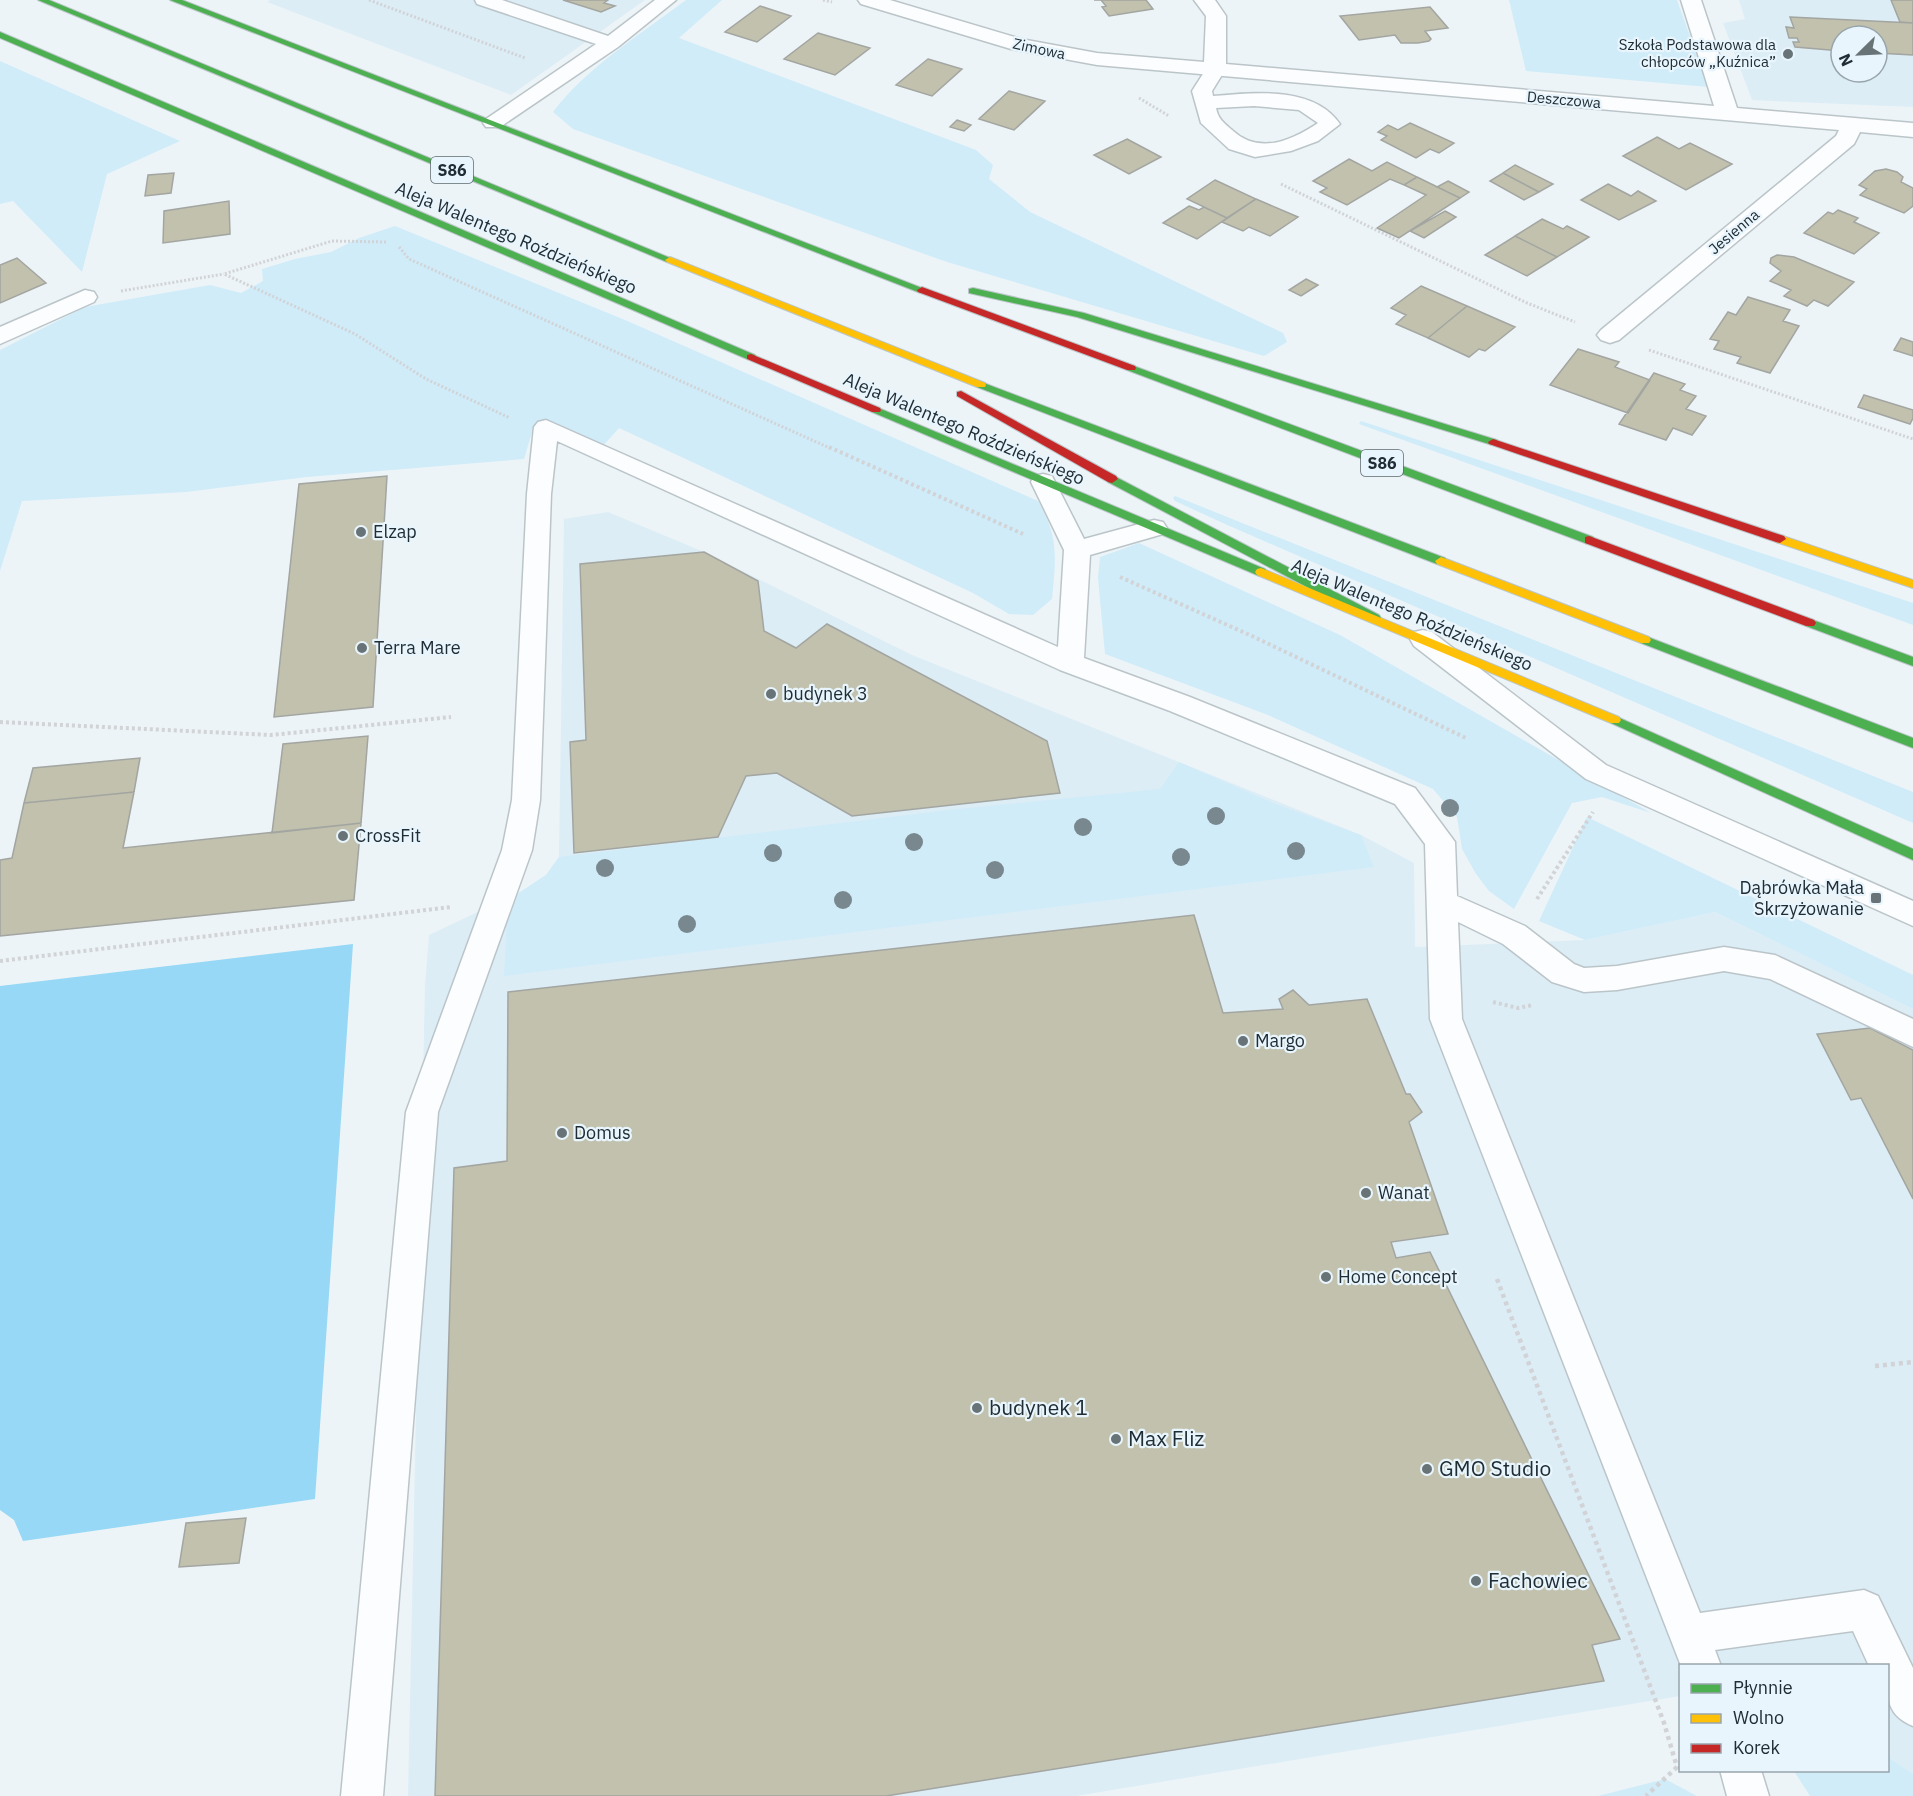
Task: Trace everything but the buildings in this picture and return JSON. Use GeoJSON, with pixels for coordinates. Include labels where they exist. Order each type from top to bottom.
{"type":"FeatureCollection","features":[{"type":"Feature","properties":{"kind":"main road","name":"Aleja Walentego Roździeńskiego"},"geometry":{"type":"LineString","coordinates":[[42,0],[862,339],[1913,742]]}},
{"type":"Feature","properties":{"kind":"main road","name":"S86"},"geometry":{"type":"LineString","coordinates":[[174,0],[851,263],[1913,662]]}},
{"type":"Feature","properties":{"kind":"main road","name":"Aleja Walentego Roździeńskiego"},"geometry":{"type":"LineString","coordinates":[[0,35],[1043,482],[1421,637],[1660,740],[1913,855]]}},
{"type":"Feature","properties":{"kind":"main road"},"geometry":{"type":"LineString","coordinates":[[851,263],[1080,315],[1462,431],[1601,476],[1913,584]]}},
{"type":"Feature","properties":{"kind":"main road"},"geometry":{"type":"LineString","coordinates":[[862,339],[1113,480],[1375,618]]}},
{"type":"Feature","properties":{"kind":"street","name":"Zimowa"},"geometry":{"type":"LineString","coordinates":[[868,0],[1041,50],[1096,59],[1215,70]]}},
{"type":"Feature","properties":{"kind":"street"},"geometry":{"type":"LineString","coordinates":[[1204,0],[1216,16],[1215,70]]}},
{"type":"Feature","properties":{"kind":"street"},"geometry":{"type":"LineString","coordinates":[[1691,0],[1728,115]]}},
{"type":"Feature","properties":{"kind":"street","name":"Deszczowa"},"geometry":{"type":"LineString","coordinates":[[1215,70],[1913,130]]}},
{"type":"Feature","properties":{"kind":"street","name":"Jesienna"},"geometry":{"type":"LineString","coordinates":[[1610,335],[1846,139],[1852,126]]}},
{"type":"Feature","properties":{"kind":"street"},"geometry":{"type":"LineString","coordinates":[[0,336],[85,297]]}},
{"type":"Feature","properties":{"kind":"lane"},"geometry":{"type":"LineString","coordinates":[[484,0],[611,43]]}},
{"type":"Feature","properties":{"kind":"lane"},"geometry":{"type":"LineString","coordinates":[[493,123],[611,43],[667,0]]}},
{"type":"Feature","properties":{"kind":"lane"},"geometry":{"type":"LineString","coordinates":[[1205,103],[1257,98],[1302,104],[1330,124],[1311,136],[1284,147],[1256,151],[1236,145],[1208,119],[1202,92],[1215,70]]}},
{"type":"Feature","properties":{"kind":"lane"},"geometry":{"type":"LineString","coordinates":[[362,1796],[422,1112],[518,840],[526,800],[539,488],[546,427],[1070,663],[1180,704],[1405,796],[1440,842],[1440,901],[1446,1019],[1695,1650],[1864,1610],[1889,1664]]}},
{"type":"Feature","properties":{"kind":"lane"},"geometry":{"type":"LineString","coordinates":[[1043,482],[1077,550],[1070,663]]}},
{"type":"Feature","properties":{"kind":"lane"},"geometry":{"type":"LineString","coordinates":[[1077,550],[1154,528]]}},
{"type":"Feature","properties":{"kind":"lane"},"geometry":{"type":"LineString","coordinates":[[1421,637],[1596,772],[1913,914]]}},
{"type":"Feature","properties":{"kind":"lane"},"geometry":{"type":"LineString","coordinates":[[1440,901],[1514,935],[1563,973],[1584,980],[1617,978],[1724,959],[1775,967],[1913,1034]]}},
{"type":"Feature","properties":{"kind":"lane"},"geometry":{"type":"LineString","coordinates":[[1889,1664],[1913,1706]]}},
{"type":"Feature","properties":{"kind":"lane"},"geometry":{"type":"LineString","coordinates":[[1741,1772],[1748,1796]]}},
{"type":"Feature","properties":{"kind":"path"},"geometry":{"type":"LineString","coordinates":[[85,297],[224,274],[332,241],[395,243]]}},
{"type":"Feature","properties":{"kind":"path"},"geometry":{"type":"LineString","coordinates":[[224,274],[355,334],[426,379],[516,421],[546,427]]}},
{"type":"Feature","properties":{"kind":"path"},"geometry":{"type":"LineString","coordinates":[[0,722],[271,735],[451,717]]}},
{"type":"Feature","properties":{"kind":"path"},"geometry":{"type":"LineString","coordinates":[[1556,874],[1596,806]]}},
{"type":"Feature","properties":{"kind":"path"},"geometry":{"type":"LineString","coordinates":[[0,961],[451,907]]}},
{"type":"Feature","properties":{"kind":"path"},"geometry":{"type":"LineString","coordinates":[[1496,1277],[1664,1723],[1677,1767],[1646,1796]]}},
{"type":"Feature","properties":{"kind":"path"},"geometry":{"type":"LineString","coordinates":[[1875,1366],[1913,1362]]}},
{"type":"Feature","properties":{"kind":"shaded area"},"geometry":{"type":"Polygon","coordinates":[[[270,0],[645,0],[511,95],[267,2],[270,0]]]}},
{"type":"Feature","properties":{"kind":"shaded area"},"geometry":{"type":"Polygon","coordinates":[[[686,0],[722,0],[679,38],[976,150],[993,165],[989,179],[1030,212],[1283,333],[1287,342],[1264,356],[947,262],[573,129],[553,112],[598,66],[686,0]]]}},
{"type":"Feature","properties":{"kind":"shaded area"},"geometry":{"type":"Polygon","coordinates":[[[1509,0],[1677,0],[1708,87],[1526,71],[1509,0]]]}},
{"type":"Feature","properties":{"kind":"shaded area","name":"Szkoła Podstawowa dla chłopców „Kuźnica”"},"geometry":{"type":"Polygon","coordinates":[[[1739,0],[1913,0],[1913,107],[1752,100],[1723,23],[1745,19],[1739,0]]]}},
{"type":"Feature","properties":{"kind":"shaded area"},"geometry":{"type":"Polygon","coordinates":[[[0,61],[180,141],[107,174],[82,272],[13,201],[0,204],[0,61]]]}},
{"type":"Feature","properties":{"kind":"shaded area"},"geometry":{"type":"Polygon","coordinates":[[[395,226],[625,320],[1038,501],[1053,537],[1055,560],[1052,599],[1033,615],[1009,614],[973,593],[619,428],[601,448],[540,425],[532,432],[524,459],[307,477],[186,492],[22,501],[0,571],[0,350],[85,307],[210,285],[241,293],[263,281],[262,269],[295,259],[331,252],[359,238],[395,226]]]}},
{"type":"Feature","properties":{"kind":"shaded area"},"geometry":{"type":"Polygon","coordinates":[[[1361,421],[1913,603],[1913,625],[1359,424],[1361,421]]]}},
{"type":"Feature","properties":{"kind":"shaded area"},"geometry":{"type":"Polygon","coordinates":[[[1175,496],[1913,792],[1913,823],[1225,524],[1175,501],[1173,498],[1175,496]]]}},
{"type":"Feature","properties":{"kind":"shaded area"},"geometry":{"type":"Polygon","coordinates":[[[608,512],[704,552],[912,655],[1361,835],[1414,863],[1415,947],[1585,940],[1715,912],[1913,1009],[1913,1774],[1891,1759],[1889,1754],[1889,1664],[1679,1664],[1679,1696],[1076,1796],[408,1796],[425,985],[429,935],[520,892],[546,875],[559,857],[564,519],[608,512]]]}},
{"type":"Feature","properties":{"kind":"shaded area"},"geometry":{"type":"Polygon","coordinates":[[[1139,543],[1340,635],[1651,813],[1602,797],[1572,803],[1514,909],[1489,891],[1476,874],[1462,849],[1457,817],[1433,789],[1268,715],[1105,654],[1098,578],[1100,557],[1139,543]]]}},
{"type":"Feature","properties":{"kind":"shaded area"},"geometry":{"type":"Polygon","coordinates":[[[1179,762],[1273,803],[1361,835],[1374,867],[504,976],[507,916],[519,893],[546,875],[559,857],[948,810],[1160,789],[1179,762]]]}},
{"type":"Feature","properties":{"kind":"shaded area"},"geometry":{"type":"Polygon","coordinates":[[[1587,817],[1913,975],[1913,1009],[1715,912],[1585,940],[1539,921],[1587,817]]]}},
{"type":"Feature","properties":{"kind":"shaded area"},"geometry":{"type":"Polygon","coordinates":[[[353,944],[315,1499],[23,1541],[14,1520],[0,1510],[0,986],[353,944]]]}},
{"type":"Feature","properties":{"kind":"shaded area"},"geometry":{"type":"Polygon","coordinates":[[[1889,1754],[1891,1759],[1913,1774],[1913,1796],[1810,1796],[1795,1772],[1889,1772],[1889,1754]]]}},
{"type":"Feature","properties":{"kind":"shaded area"},"geometry":{"type":"Polygon","coordinates":[[[1665,1779],[1697,1796],[1598,1796],[1665,1779]]]}},
{"type":"Feature","properties":{"kind":"traffic: fast"},"geometry":{"type":"LineString","coordinates":[[42,0],[670,260]]}},
{"type":"Feature","properties":{"kind":"traffic: fast"},"geometry":{"type":"LineString","coordinates":[[174,0],[922,290]]}},
{"type":"Feature","properties":{"kind":"traffic: fast"},"geometry":{"type":"LineString","coordinates":[[0,35],[751,357]]}},
{"type":"Feature","properties":{"kind":"traffic: fast"},"geometry":{"type":"LineString","coordinates":[[973,291],[1080,315],[1493,442]]}},
{"type":"Feature","properties":{"kind":"traffic: fast"},"geometry":{"type":"LineString","coordinates":[[1131,368],[1589,540]]}},
{"type":"Feature","properties":{"kind":"traffic: fast"},"geometry":{"type":"LineString","coordinates":[[981,385],[1441,561]]}},
{"type":"Feature","properties":{"kind":"traffic: fast"},"geometry":{"type":"LineString","coordinates":[[876,410],[1261,572]]}},
{"type":"Feature","properties":{"kind":"traffic: fast"},"geometry":{"type":"LineString","coordinates":[[1112,479],[1375,618]]}},
{"type":"Feature","properties":{"kind":"traffic: fast"},"geometry":{"type":"LineString","coordinates":[[1810,623],[1913,662]]}},
{"type":"Feature","properties":{"kind":"traffic: fast"},"geometry":{"type":"LineString","coordinates":[[1645,640],[1913,743]]}},
{"type":"Feature","properties":{"kind":"traffic: fast"},"geometry":{"type":"LineString","coordinates":[[1615,720],[1913,855]]}},
{"type":"Feature","properties":{"kind":"traffic: slow"},"geometry":{"type":"LineString","coordinates":[[670,260],[981,385]]}},
{"type":"Feature","properties":{"kind":"traffic: slow"},"geometry":{"type":"LineString","coordinates":[[1780,539],[1913,584]]}},
{"type":"Feature","properties":{"kind":"traffic: slow"},"geometry":{"type":"LineString","coordinates":[[1441,561],[1645,640]]}},
{"type":"Feature","properties":{"kind":"traffic: slow"},"geometry":{"type":"LineString","coordinates":[[1261,572],[1615,720]]}},
{"type":"Feature","properties":{"kind":"traffic: jam"},"geometry":{"type":"LineString","coordinates":[[922,290],[1131,368]]}},
{"type":"Feature","properties":{"kind":"traffic: jam"},"geometry":{"type":"LineString","coordinates":[[751,357],[876,410]]}},
{"type":"Feature","properties":{"kind":"traffic: jam"},"geometry":{"type":"LineString","coordinates":[[961,394],[1112,479]]}},
{"type":"Feature","properties":{"kind":"traffic: jam"},"geometry":{"type":"LineString","coordinates":[[1493,442],[1780,539]]}},
{"type":"Feature","properties":{"kind":"traffic: jam"},"geometry":{"type":"LineString","coordinates":[[1589,540],[1810,623]]}},
{"type":"Feature","properties":{"kind":"place","name":"Szkoła Podstawowa dla chłopców „Kuźnica”"},"geometry":{"type":"Point","coordinates":[1788,54]}},
{"type":"Feature","properties":{"kind":"place","name":"Elzap"},"geometry":{"type":"Point","coordinates":[361,532]}},
{"type":"Feature","properties":{"kind":"place","name":"Terra Mare"},"geometry":{"type":"Point","coordinates":[362,648]}},
{"type":"Feature","properties":{"kind":"place","name":"budynek 3"},"geometry":{"type":"Point","coordinates":[771,694]}},
{"type":"Feature","properties":{"kind":"place","name":"CrossFit"},"geometry":{"type":"Point","coordinates":[343,836]}},
{"type":"Feature","properties":{"kind":"place","name":"Dąbrówka Mała Skrzyżowanie"},"geometry":{"type":"Point","coordinates":[1876,898]}},
{"type":"Feature","properties":{"kind":"place","name":"Margo"},"geometry":{"type":"Point","coordinates":[1243,1041]}},
{"type":"Feature","properties":{"kind":"place","name":"Domus"},"geometry":{"type":"Point","coordinates":[562,1133]}},
{"type":"Feature","properties":{"kind":"place","name":"Wanat"},"geometry":{"type":"Point","coordinates":[1366,1193]}},
{"type":"Feature","properties":{"kind":"place","name":"Home Concept"},"geometry":{"type":"Point","coordinates":[1326,1277]}},
{"type":"Feature","properties":{"kind":"place","name":"budynek 1"},"geometry":{"type":"Point","coordinates":[977,1408]}},
{"type":"Feature","properties":{"kind":"place","name":"Max Fliz"},"geometry":{"type":"Point","coordinates":[1116,1439]}},
{"type":"Feature","properties":{"kind":"place","name":"GMO Studio"},"geometry":{"type":"Point","coordinates":[1427,1469]}},
{"type":"Feature","properties":{"kind":"place","name":"Fachowiec"},"geometry":{"type":"Point","coordinates":[1476,1581]}}]}
